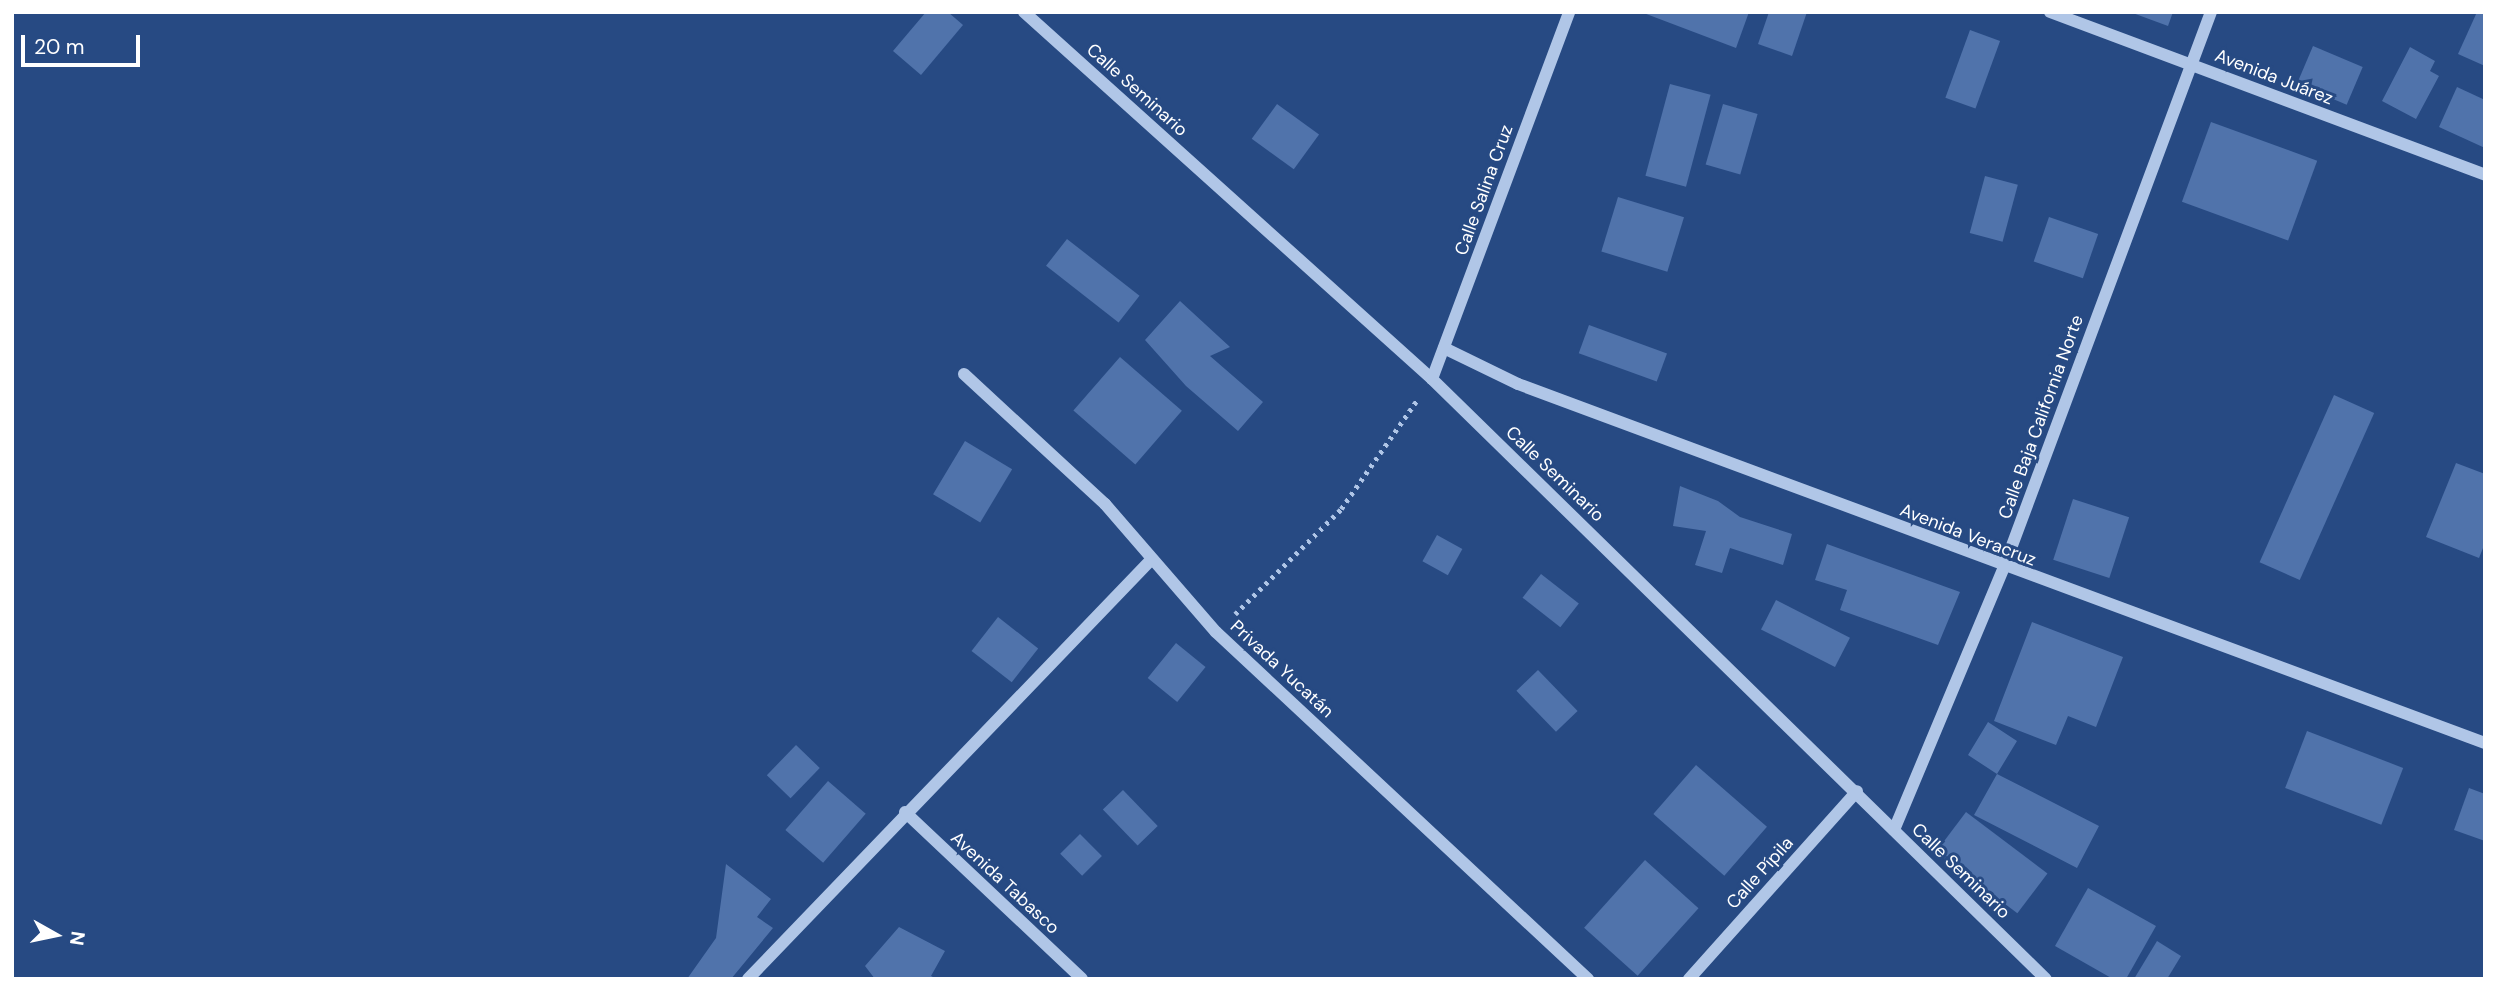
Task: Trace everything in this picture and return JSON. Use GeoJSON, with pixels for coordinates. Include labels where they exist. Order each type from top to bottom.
{"type":"FeatureCollection","features":[{"type":"Feature","properties":{"kind":"street","name":"Calle Seminario"},"geometry":{"type":"LineString","coordinates":[[1024,12],[1432,379],[1857,791],[2046,979]]}},
{"type":"Feature","properties":{"kind":"street","name":"Calle Salina Cruz"},"geometry":{"type":"LineString","coordinates":[[1432,379],[1569,12]]}},
{"type":"Feature","properties":{"kind":"street","name":"Avenida Juárez"},"geometry":{"type":"LineString","coordinates":[[2050,12],[2485,174]]}},
{"type":"Feature","properties":{"kind":"street","name":"Calle Baja California Norte"},"geometry":{"type":"LineString","coordinates":[[1894,830],[2004,567],[2211,12]]}},
{"type":"Feature","properties":{"kind":"street","name":"Avenida Veracruz"},"geometry":{"type":"LineString","coordinates":[[1444,348],[1518,384],[2004,567],[2485,743]]}},
{"type":"Feature","properties":{"kind":"street","name":"Privada Yucatán"},"geometry":{"type":"LineString","coordinates":[[964,374],[1105,504],[1150,561],[1216,632],[1588,979]]}},
{"type":"Feature","properties":{"kind":"street"},"geometry":{"type":"LineString","coordinates":[[748,979],[905,812],[1150,561]]}},
{"type":"Feature","properties":{"kind":"street","name":"Calle Pípila"},"geometry":{"type":"LineString","coordinates":[[1689,979],[1857,791]]}},
{"type":"Feature","properties":{"kind":"street","name":"Avenida Tabasco"},"geometry":{"type":"LineString","coordinates":[[905,812],[1082,979]]}},
{"type":"Feature","properties":{"kind":"path"},"geometry":{"type":"LineString","coordinates":[[1216,632],[1341,509],[1432,379]]}},
{"type":"Feature","properties":{"kind":"building"},"geometry":{"type":"Polygon","coordinates":[[[926,12],[948,12],[963,25],[921,75],[893,51],[926,12]]]}},
{"type":"Feature","properties":{"kind":"building"},"geometry":{"type":"Polygon","coordinates":[[[1641,12],[1749,12],[1736,48],[1641,12]]]}},
{"type":"Feature","properties":{"kind":"building"},"geometry":{"type":"Polygon","coordinates":[[[1769,12],[1807,12],[1792,56],[1758,44],[1769,12]]]}},
{"type":"Feature","properties":{"kind":"building"},"geometry":{"type":"Polygon","coordinates":[[[2130,12],[2173,12],[2168,26],[2130,12]]]}},
{"type":"Feature","properties":{"kind":"building"},"geometry":{"type":"Polygon","coordinates":[[[2477,12],[2485,12],[2485,66],[2458,54],[2477,12]]]}},
{"type":"Feature","properties":{"kind":"building"},"geometry":{"type":"Polygon","coordinates":[[[1970,30],[2000,41],[1975,109],[1945,98],[1970,30]]]}},
{"type":"Feature","properties":{"kind":"building"},"geometry":{"type":"Polygon","coordinates":[[[2313,46],[2363,67],[2347,105],[2297,84],[2313,46]]]}},
{"type":"Feature","properties":{"kind":"building"},"geometry":{"type":"Polygon","coordinates":[[[2410,47],[2435,61],[2430,71],[2439,76],[2416,119],[2382,101],[2410,47]]]}},
{"type":"Feature","properties":{"kind":"building"},"geometry":{"type":"Polygon","coordinates":[[[1670,84],[1711,95],[1686,187],[1645,176],[1670,84]]]}},
{"type":"Feature","properties":{"kind":"building"},"geometry":{"type":"Polygon","coordinates":[[[2457,87],[2485,100],[2485,148],[2439,127],[2457,87]]]}},
{"type":"Feature","properties":{"kind":"building"},"geometry":{"type":"Polygon","coordinates":[[[1277,104],[1319,135],[1294,169],[1252,139],[1277,104]]]}},
{"type":"Feature","properties":{"kind":"building"},"geometry":{"type":"Polygon","coordinates":[[[1723,104],[1758,114],[1740,174],[1706,165],[1723,104]]]}},
{"type":"Feature","properties":{"kind":"building"},"geometry":{"type":"Polygon","coordinates":[[[2211,122],[2317,161],[2288,241],[2182,202],[2211,122]]]}},
{"type":"Feature","properties":{"kind":"building"},"geometry":{"type":"Polygon","coordinates":[[[1985,176],[2018,185],[2003,242],[1970,233],[1985,176]]]}},
{"type":"Feature","properties":{"kind":"building"},"geometry":{"type":"Polygon","coordinates":[[[1618,197],[1684,217],[1667,272],[1601,252],[1618,197]]]}},
{"type":"Feature","properties":{"kind":"building"},"geometry":{"type":"Polygon","coordinates":[[[2049,217],[2098,234],[2083,278],[2034,261],[2049,217]]]}},
{"type":"Feature","properties":{"kind":"building"},"geometry":{"type":"Polygon","coordinates":[[[1067,239],[1139,296],[1119,322],[1046,266],[1067,239]]]}},
{"type":"Feature","properties":{"kind":"building"},"geometry":{"type":"Polygon","coordinates":[[[1180,301],[1230,347],[1210,356],[1263,402],[1238,431],[1186,386],[1145,340],[1180,301]]]}},
{"type":"Feature","properties":{"kind":"building"},"geometry":{"type":"Polygon","coordinates":[[[1589,325],[1667,353],[1657,382],[1579,353],[1589,325]]]}},
{"type":"Feature","properties":{"kind":"building"},"geometry":{"type":"Polygon","coordinates":[[[1120,357],[1182,411],[1135,464],[1073,411],[1120,357]]]}},
{"type":"Feature","properties":{"kind":"building"},"geometry":{"type":"Polygon","coordinates":[[[2334,395],[2374,413],[2300,580],[2260,562],[2334,395]]]}},
{"type":"Feature","properties":{"kind":"building"},"geometry":{"type":"Polygon","coordinates":[[[965,441],[1012,469],[980,522],[933,494],[965,441]]]}},
{"type":"Feature","properties":{"kind":"building"},"geometry":{"type":"Polygon","coordinates":[[[2456,463],[2485,474],[2485,543],[2479,558],[2426,537],[2456,463]]]}},
{"type":"Feature","properties":{"kind":"building"},"geometry":{"type":"Polygon","coordinates":[[[1680,486],[1718,501],[1740,517],[1792,534],[1783,565],[1730,548],[1722,573],[1695,565],[1706,531],[1673,526],[1680,486]]]}},
{"type":"Feature","properties":{"kind":"building"},"geometry":{"type":"Polygon","coordinates":[[[2073,499],[2129,517],[2109,578],[2053,560],[2073,499]]]}},
{"type":"Feature","properties":{"kind":"building"},"geometry":{"type":"Polygon","coordinates":[[[1437,535],[1462,549],[1448,575],[1422,561],[1437,535]]]}},
{"type":"Feature","properties":{"kind":"building"},"geometry":{"type":"Polygon","coordinates":[[[1827,544],[1960,592],[1938,645],[1840,610],[1847,590],[1815,580],[1827,544]]]}},
{"type":"Feature","properties":{"kind":"building"},"geometry":{"type":"Polygon","coordinates":[[[1541,574],[1579,604],[1560,627],[1523,598],[1541,574]]]}},
{"type":"Feature","properties":{"kind":"building"},"geometry":{"type":"Polygon","coordinates":[[[1776,600],[1850,638],[1835,667],[1761,629],[1776,600]]]}},
{"type":"Feature","properties":{"kind":"building"},"geometry":{"type":"Polygon","coordinates":[[[998,617],[1038,648],[1012,682],[972,651],[998,617]]]}},
{"type":"Feature","properties":{"kind":"building"},"geometry":{"type":"Polygon","coordinates":[[[2032,622],[2123,657],[2096,727],[2068,716],[2056,745],[1994,721],[2032,622]]]}},
{"type":"Feature","properties":{"kind":"building"},"geometry":{"type":"Polygon","coordinates":[[[1176,643],[1206,667],[1177,702],[1148,678],[1176,643]]]}},
{"type":"Feature","properties":{"kind":"building"},"geometry":{"type":"Polygon","coordinates":[[[1538,670],[1578,711],[1556,732],[1516,691],[1538,670]]]}},
{"type":"Feature","properties":{"kind":"building"},"geometry":{"type":"Polygon","coordinates":[[[1988,722],[2017,741],[1997,774],[1968,755],[1988,722]]]}},
{"type":"Feature","properties":{"kind":"building"},"geometry":{"type":"Polygon","coordinates":[[[2307,731],[2403,768],[2381,825],[2285,788],[2307,731]]]}},
{"type":"Feature","properties":{"kind":"building"},"geometry":{"type":"Polygon","coordinates":[[[796,745],[820,768],[791,798],[767,775],[796,745]]]}},
{"type":"Feature","properties":{"kind":"building"},"geometry":{"type":"Polygon","coordinates":[[[1696,765],[1767,827],[1724,876],[1653,814],[1696,765]]]}},
{"type":"Feature","properties":{"kind":"building"},"geometry":{"type":"Polygon","coordinates":[[[1997,774],[2099,826],[2077,868],[1974,815],[1997,774]]]}},
{"type":"Feature","properties":{"kind":"building"},"geometry":{"type":"Polygon","coordinates":[[[828,781],[866,814],[823,863],[785,830],[828,781]]]}},
{"type":"Feature","properties":{"kind":"building"},"geometry":{"type":"Polygon","coordinates":[[[2469,788],[2485,794],[2485,841],[2454,830],[2469,788]]]}},
{"type":"Feature","properties":{"kind":"building"},"geometry":{"type":"Polygon","coordinates":[[[1123,790],[1158,826],[1138,845],[1103,809],[1123,790]]]}},
{"type":"Feature","properties":{"kind":"building"},"geometry":{"type":"Polygon","coordinates":[[[1966,812],[2047,873],[2017,913],[1936,852],[1966,812]]]}},
{"type":"Feature","properties":{"kind":"building"},"geometry":{"type":"Polygon","coordinates":[[[1080,834],[1102,856],[1082,876],[1060,854],[1080,834]]]}},
{"type":"Feature","properties":{"kind":"building"},"geometry":{"type":"Polygon","coordinates":[[[1645,860],[1699,908],[1638,976],[1584,928],[1645,860]]]}},
{"type":"Feature","properties":{"kind":"building"},"geometry":{"type":"Polygon","coordinates":[[[726,864],[771,899],[757,917],[773,928],[731,979],[687,979],[716,938],[726,864]]]}},
{"type":"Feature","properties":{"kind":"building"},"geometry":{"type":"Polygon","coordinates":[[[2088,888],[2156,926],[2126,979],[2113,979],[2055,946],[2088,888]]]}},
{"type":"Feature","properties":{"kind":"building"},"geometry":{"type":"Polygon","coordinates":[[[899,927],[945,951],[931,976],[937,979],[875,979],[865,966],[899,927]]]}},
{"type":"Feature","properties":{"kind":"building"},"geometry":{"type":"Polygon","coordinates":[[[2157,941],[2181,956],[2167,979],[2134,979],[2157,941]]]}}]}
